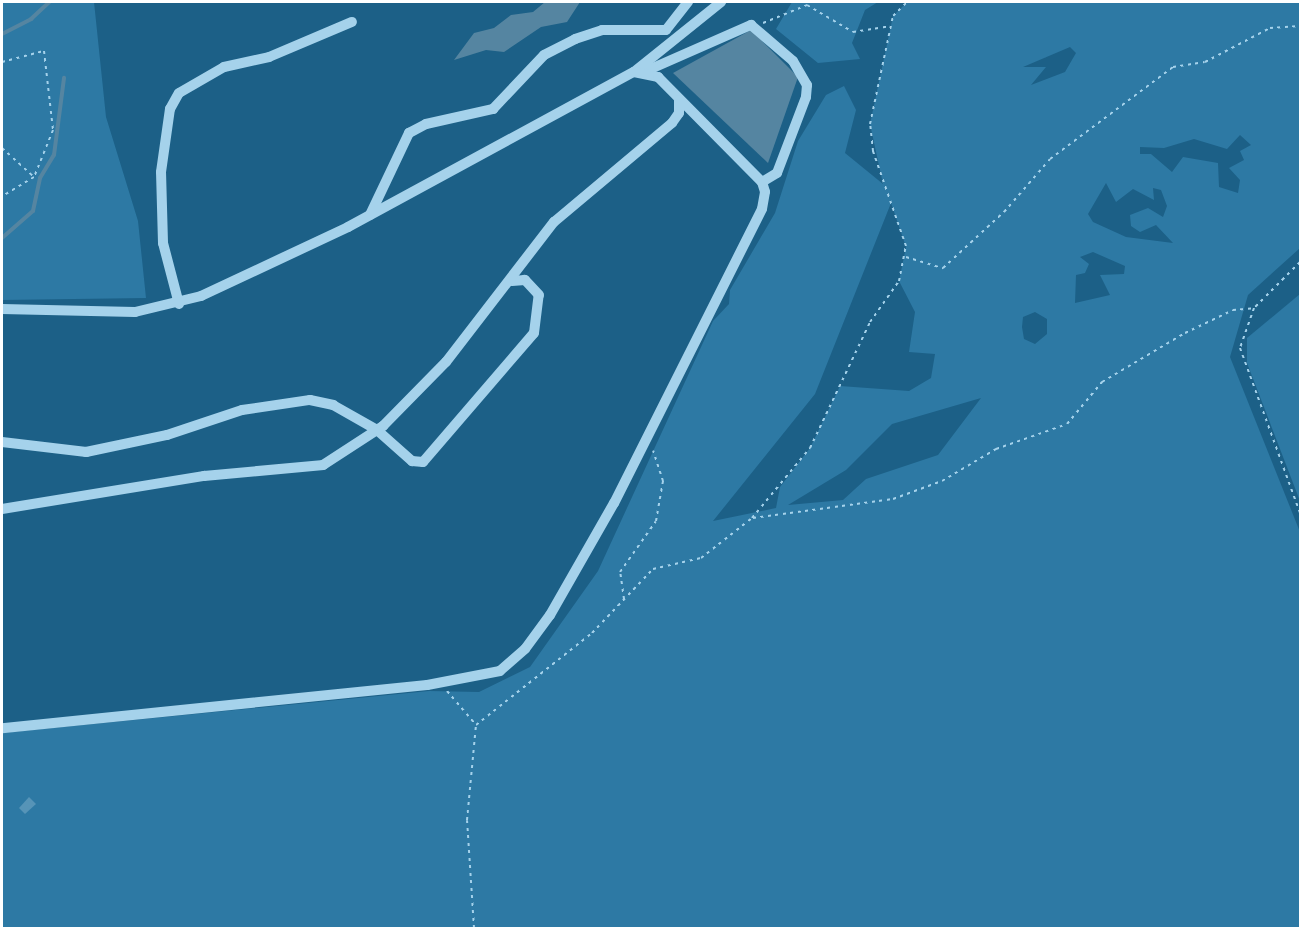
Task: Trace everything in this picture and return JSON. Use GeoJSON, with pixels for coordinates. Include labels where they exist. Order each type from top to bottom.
{"type":"FeatureCollection","features":[{"type":"Feature","properties":{"kind":"lane"},"geometry":{"type":"LineString","coordinates":[[647,66],[683,2]]}},
{"type":"Feature","properties":{"kind":"lane"},"geometry":{"type":"LineString","coordinates":[[666,30],[688,2]]}},
{"type":"Feature","properties":{"kind":"lane"},"geometry":{"type":"LineString","coordinates":[[647,66],[721,2]]}},
{"type":"Feature","properties":{"kind":"lane"},"geometry":{"type":"LineString","coordinates":[[179,304],[163,243],[160,172],[170,109],[179,93],[224,67],[269,57],[352,22]]}},
{"type":"Feature","properties":{"kind":"lane"},"geometry":{"type":"LineString","coordinates":[[2,309],[135,312],[179,304],[370,215],[634,72],[744,26],[754,27],[793,61],[807,85],[777,173],[762,182]]}},
{"type":"Feature","properties":{"kind":"lane"},"geometry":{"type":"LineString","coordinates":[[370,215],[409,133],[426,124],[493,109],[544,55],[575,39],[603,30],[666,30]]}},
{"type":"Feature","properties":{"kind":"lane"},"geometry":{"type":"LineString","coordinates":[[2,728],[484,678],[525,649],[556,606],[646,439],[762,209],[762,182],[647,66]]}},
{"type":"Feature","properties":{"kind":"lane"},"geometry":{"type":"LineString","coordinates":[[2,508],[204,476],[323,465],[377,430],[446,362],[512,281],[554,222],[672,123],[679,100]]}},
{"type":"Feature","properties":{"kind":"lane"},"geometry":{"type":"LineString","coordinates":[[2,442],[86,452],[166,435],[242,410],[310,400],[333,405],[377,430],[412,461],[430,458],[534,333],[539,295],[525,280],[512,281]]}},
{"type":"Feature","properties":{"kind":"path"},"geometry":{"type":"LineString","coordinates":[[476,725],[592,633],[653,569],[701,558],[752,518],[810,448],[906,257],[870,124],[890,26],[907,2]]}},
{"type":"Feature","properties":{"kind":"path"},"geometry":{"type":"LineString","coordinates":[[754,27],[807,5],[853,32],[890,26]]}},
{"type":"Feature","properties":{"kind":"path"},"geometry":{"type":"LineString","coordinates":[[906,257],[943,268],[1004,212],[1050,159],[1173,67],[1205,62],[1270,28],[1300,26]]}},
{"type":"Feature","properties":{"kind":"path"},"geometry":{"type":"LineString","coordinates":[[2,62],[44,51],[53,130],[34,177],[2,196]]}},
{"type":"Feature","properties":{"kind":"path"},"geometry":{"type":"LineString","coordinates":[[2,148],[34,177]]}},
{"type":"Feature","properties":{"kind":"path"},"geometry":{"type":"LineString","coordinates":[[1300,262],[1254,308],[1243,328],[1243,363],[1300,513]]}},
{"type":"Feature","properties":{"kind":"path"},"geometry":{"type":"LineString","coordinates":[[752,518],[893,499],[942,481],[989,452],[1067,424],[1102,382],[1185,333],[1233,310],[1254,308]]}},
{"type":"Feature","properties":{"kind":"path"},"geometry":{"type":"LineString","coordinates":[[624,599],[620,572],[652,534],[663,481],[661,465],[646,439]]}},
{"type":"Feature","properties":{"kind":"path"},"geometry":{"type":"LineString","coordinates":[[441,683],[476,725],[467,820],[474,928]]}},
{"type":"Feature","properties":{"kind":"shaded area"},"geometry":{"type":"Polygon","coordinates":[[[2,2],[94,2],[106,117],[138,221],[146,298],[2,300],[2,2]]]}},
{"type":"Feature","properties":{"kind":"shaded area"},"geometry":{"type":"Polygon","coordinates":[[[545,2],[580,2],[567,22],[541,27],[504,52],[486,50],[454,60],[474,33],[494,28],[511,15],[533,12],[545,2]]]}},
{"type":"Feature","properties":{"kind":"shaded area"},"geometry":{"type":"Polygon","coordinates":[[[792,2],[878,2],[865,10],[852,43],[860,59],[818,63],[776,29],[792,2]]]}},
{"type":"Feature","properties":{"kind":"shaded area"},"geometry":{"type":"Polygon","coordinates":[[[907,2],[1300,2],[1300,248],[1248,295],[1230,357],[1300,532],[1300,928],[2,928],[2,733],[429,691],[479,692],[530,667],[598,571],[713,321],[729,304],[730,290],[775,213],[798,141],[826,95],[844,86],[856,110],[845,153],[883,184],[870,124],[893,16],[907,2]],[[1070,47],[1023,67],[1046,67],[1031,85],[1065,72],[1076,53],[1070,47]],[[1240,135],[1227,149],[1194,139],[1164,148],[1140,147],[1140,154],[1151,154],[1172,172],[1183,157],[1218,163],[1219,187],[1238,193],[1240,180],[1229,168],[1244,160],[1240,151],[1251,145],[1240,135]],[[1106,183],[1088,214],[1093,222],[1126,237],[1173,243],[1156,225],[1140,232],[1131,226],[1130,215],[1148,208],[1163,217],[1167,206],[1161,190],[1153,188],[1154,200],[1133,189],[1116,202],[1106,183]],[[891,203],[815,394],[713,521],[776,508],[780,487],[810,448],[840,386],[909,391],[931,378],[935,354],[909,352],[915,312],[899,281],[906,247],[891,203]],[[1093,252],[1080,257],[1089,264],[1085,273],[1076,275],[1075,303],[1110,295],[1100,275],[1124,274],[1125,266],[1093,252]],[[1035,312],[1023,317],[1024,339],[1035,344],[1047,334],[1047,319],[1035,312]],[[981,398],[892,424],[846,470],[788,505],[843,500],[866,479],[938,455],[981,398]]]}},
{"type":"Feature","properties":{"kind":"shaded area"},"geometry":{"type":"Polygon","coordinates":[[[751,30],[798,77],[768,163],[673,73],[751,30]]]}},
{"type":"Feature","properties":{"kind":"shaded area"},"geometry":{"type":"Polygon","coordinates":[[[1300,294],[1300,501],[1247,363],[1247,338],[1300,294]]]}},
{"type":"Feature","properties":{"kind":"building"},"geometry":{"type":"Polygon","coordinates":[[[29,797],[36,804],[25,814],[19,808],[29,797]]]}},
{"type":"Feature","properties":{"kind":"waterway"},"geometry":{"type":"LineString","coordinates":[[2,34],[31,19],[49,2]]}},
{"type":"Feature","properties":{"kind":"waterway"},"geometry":{"type":"LineString","coordinates":[[2,238],[33,211],[40,178],[54,155],[64,78]]}}]}
